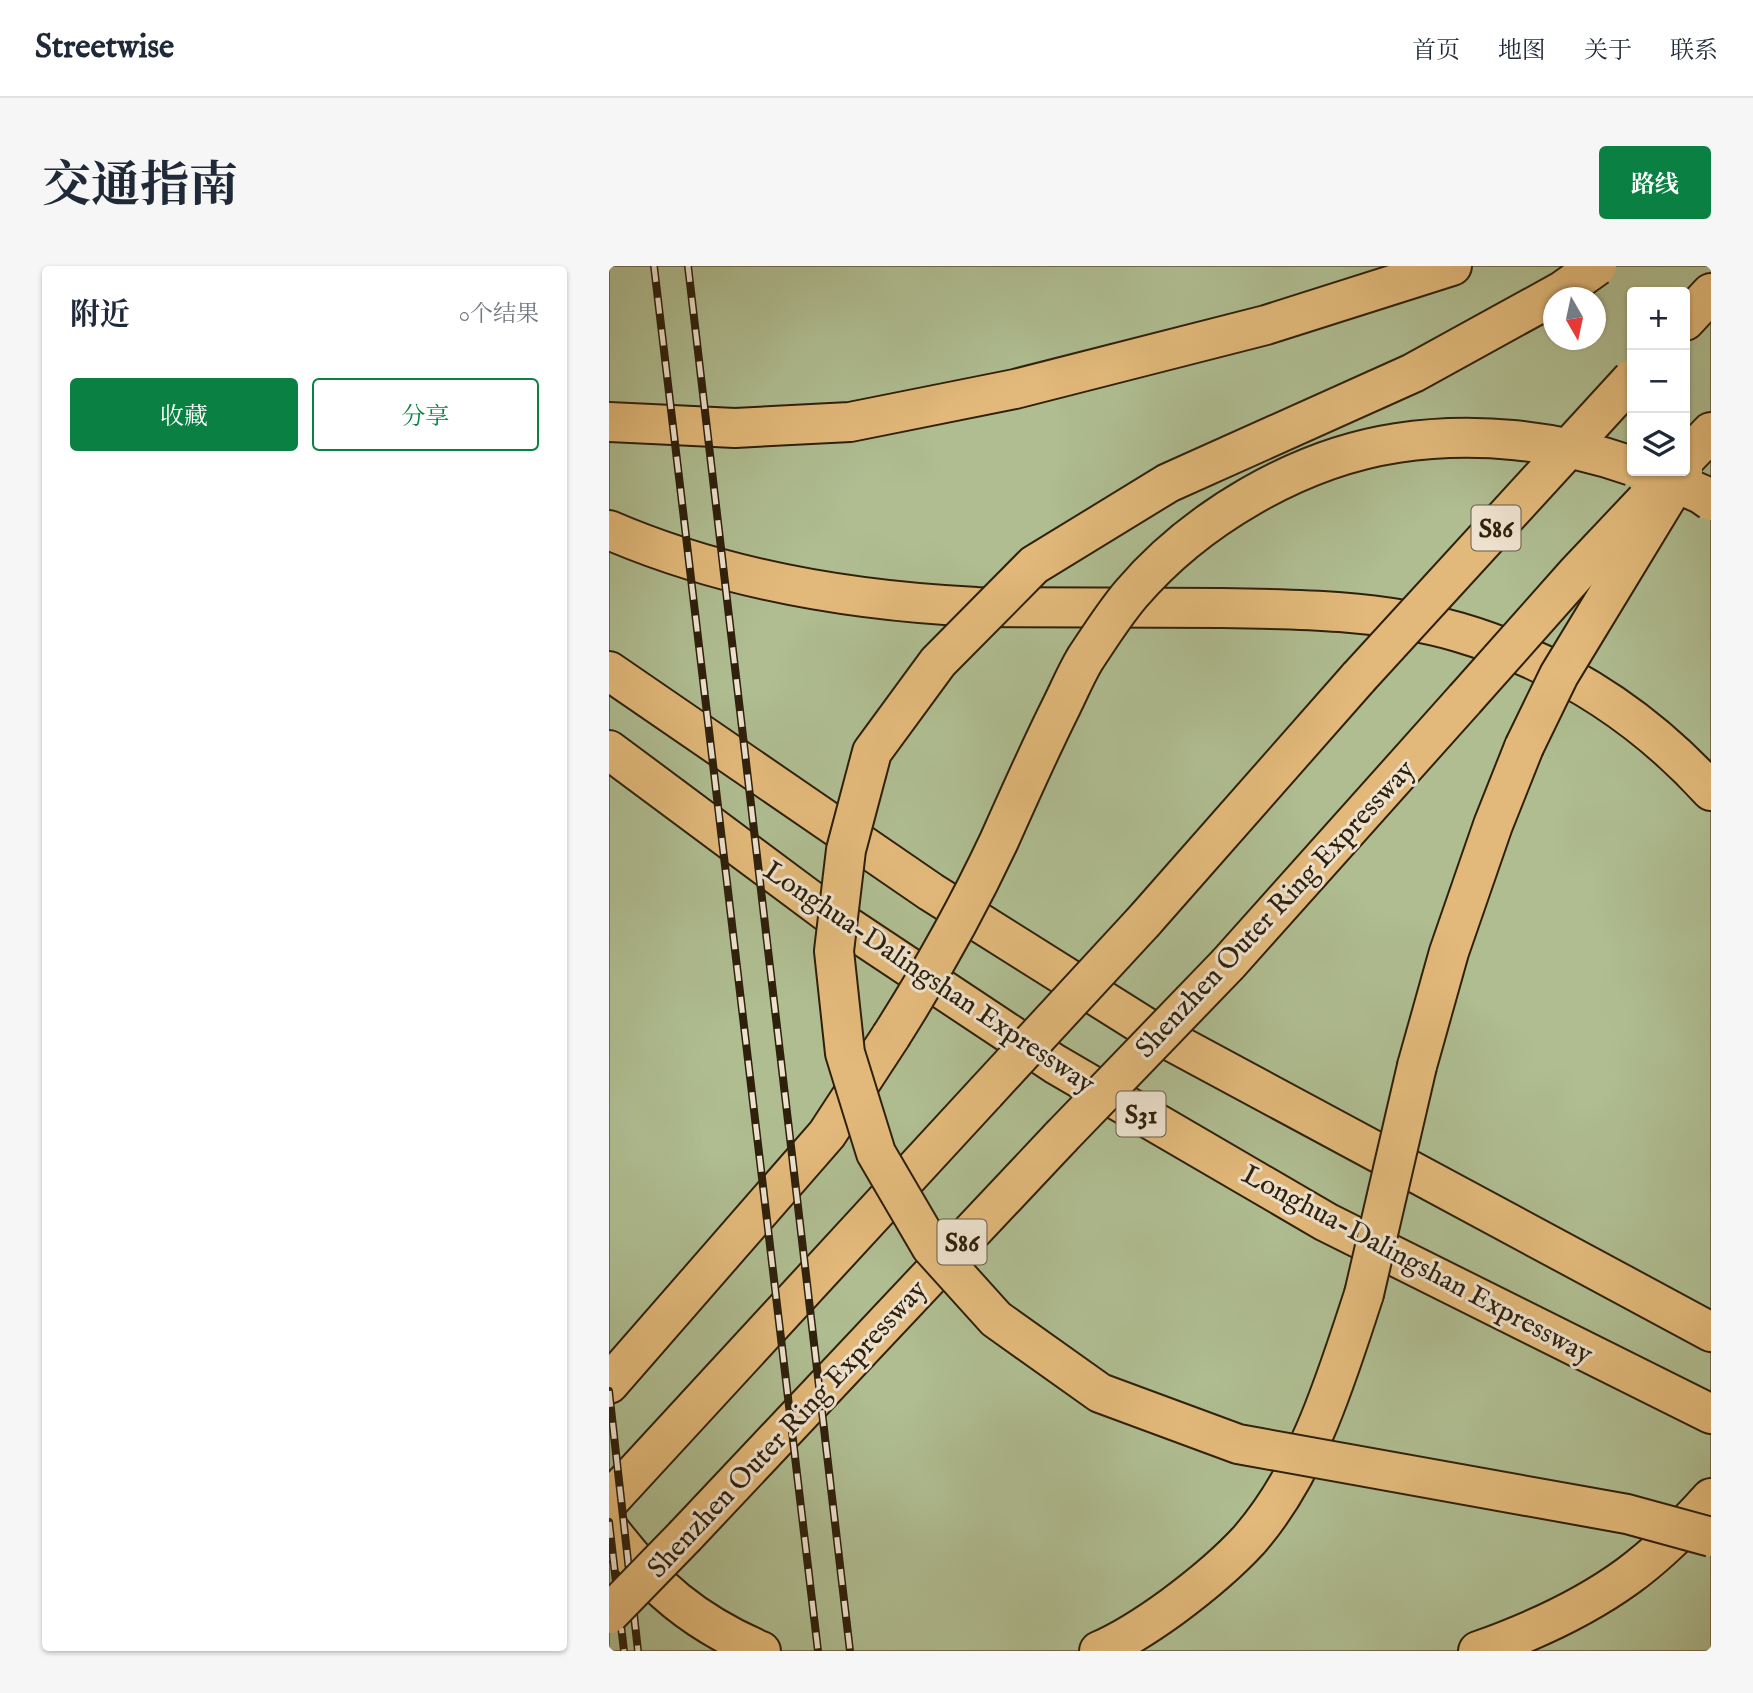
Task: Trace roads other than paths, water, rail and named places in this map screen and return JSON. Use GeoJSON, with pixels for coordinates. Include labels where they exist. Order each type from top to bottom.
{"type":"FeatureCollection","features":[{"type":"Feature","properties":{"kind":"highway"},"geometry":{"type":"LineString","coordinates":[[609,422],[735,428],[850,422],[1015,388],[1253,328],[1452,266]]}},
{"type":"Feature","properties":{"kind":"highway"},"geometry":{"type":"LineString","coordinates":[[1597,266],[1562,291],[1413,373],[1168,483],[1034,565],[938,663],[872,752],[846,850],[834,951],[845,1053],[876,1153],[931,1247],[996,1319],[1100,1392],[1238,1444],[1627,1514],[1711,1538]]}},
{"type":"Feature","properties":{"kind":"highway"},"geometry":{"type":"LineString","coordinates":[[1690,316],[1711,293]]}},
{"type":"Feature","properties":{"kind":"highway","name":"S86"},"geometry":{"type":"LineString","coordinates":[[609,1501],[1144,921],[1359,677],[1627,384]]}},
{"type":"Feature","properties":{"kind":"highway"},"geometry":{"type":"LineString","coordinates":[[609,1384],[827,1134],[924,985],[958,925],[1083,662],[1130,595],[1181,544],[1232,506],[1285,479],[1338,458],[1396,443],[1465,437],[1531,442],[1601,455],[1627,464]]}},
{"type":"Feature","properties":{"kind":"highway"},"geometry":{"type":"LineString","coordinates":[[1098,1651],[1159,1616],[1199,1587],[1248,1540],[1281,1496],[1312,1438],[1337,1377],[1364,1294],[1417,1066],[1449,952],[1493,825],[1524,747],[1559,675],[1694,454]]}},
{"type":"Feature","properties":{"kind":"highway"},"geometry":{"type":"LineString","coordinates":[[1660,476],[1711,501]]}},
{"type":"Feature","properties":{"kind":"highway","name":"Shenzhen Outer Ring Expressway"},"geometry":{"type":"LineString","coordinates":[[609,1614],[1228,964],[1576,573],[1669,476]]}},
{"type":"Feature","properties":{"kind":"highway"},"geometry":{"type":"LineString","coordinates":[[609,530],[667,553],[739,573],[807,589],[926,605],[1293,608],[1376,615],[1457,632],[1519,653],[1556,670],[1613,704],[1658,738],[1711,791]]}},
{"type":"Feature","properties":{"kind":"highway"},"geometry":{"type":"LineString","coordinates":[[609,671],[931,892],[1152,1031],[1711,1332]]}},
{"type":"Feature","properties":{"kind":"highway","name":"Longhua-Dalingshan Expressway"},"geometry":{"type":"LineString","coordinates":[[609,750],[832,916],[1055,1064],[1327,1222],[1711,1414]]}},
{"type":"Feature","properties":{"kind":"highway"},"geometry":{"type":"LineString","coordinates":[[1478,1651],[1571,1610],[1628,1576],[1670,1540],[1711,1498]]}},
{"type":"Feature","properties":{"kind":"highway"},"geometry":{"type":"LineString","coordinates":[[609,1529],[635,1563],[680,1605],[724,1635],[761,1651]]}},
{"type":"Feature","properties":{"kind":"railway"},"geometry":{"type":"LineString","coordinates":[[654,266],[818,1651]]}},
{"type":"Feature","properties":{"kind":"railway"},"geometry":{"type":"LineString","coordinates":[[688,266],[850,1651]]}},
{"type":"Feature","properties":{"kind":"railway"},"geometry":{"type":"LineString","coordinates":[[609,1391],[638,1651]]}},
{"type":"Feature","properties":{"kind":"railway"},"geometry":{"type":"LineString","coordinates":[[609,1522],[624,1651]]}}]}
